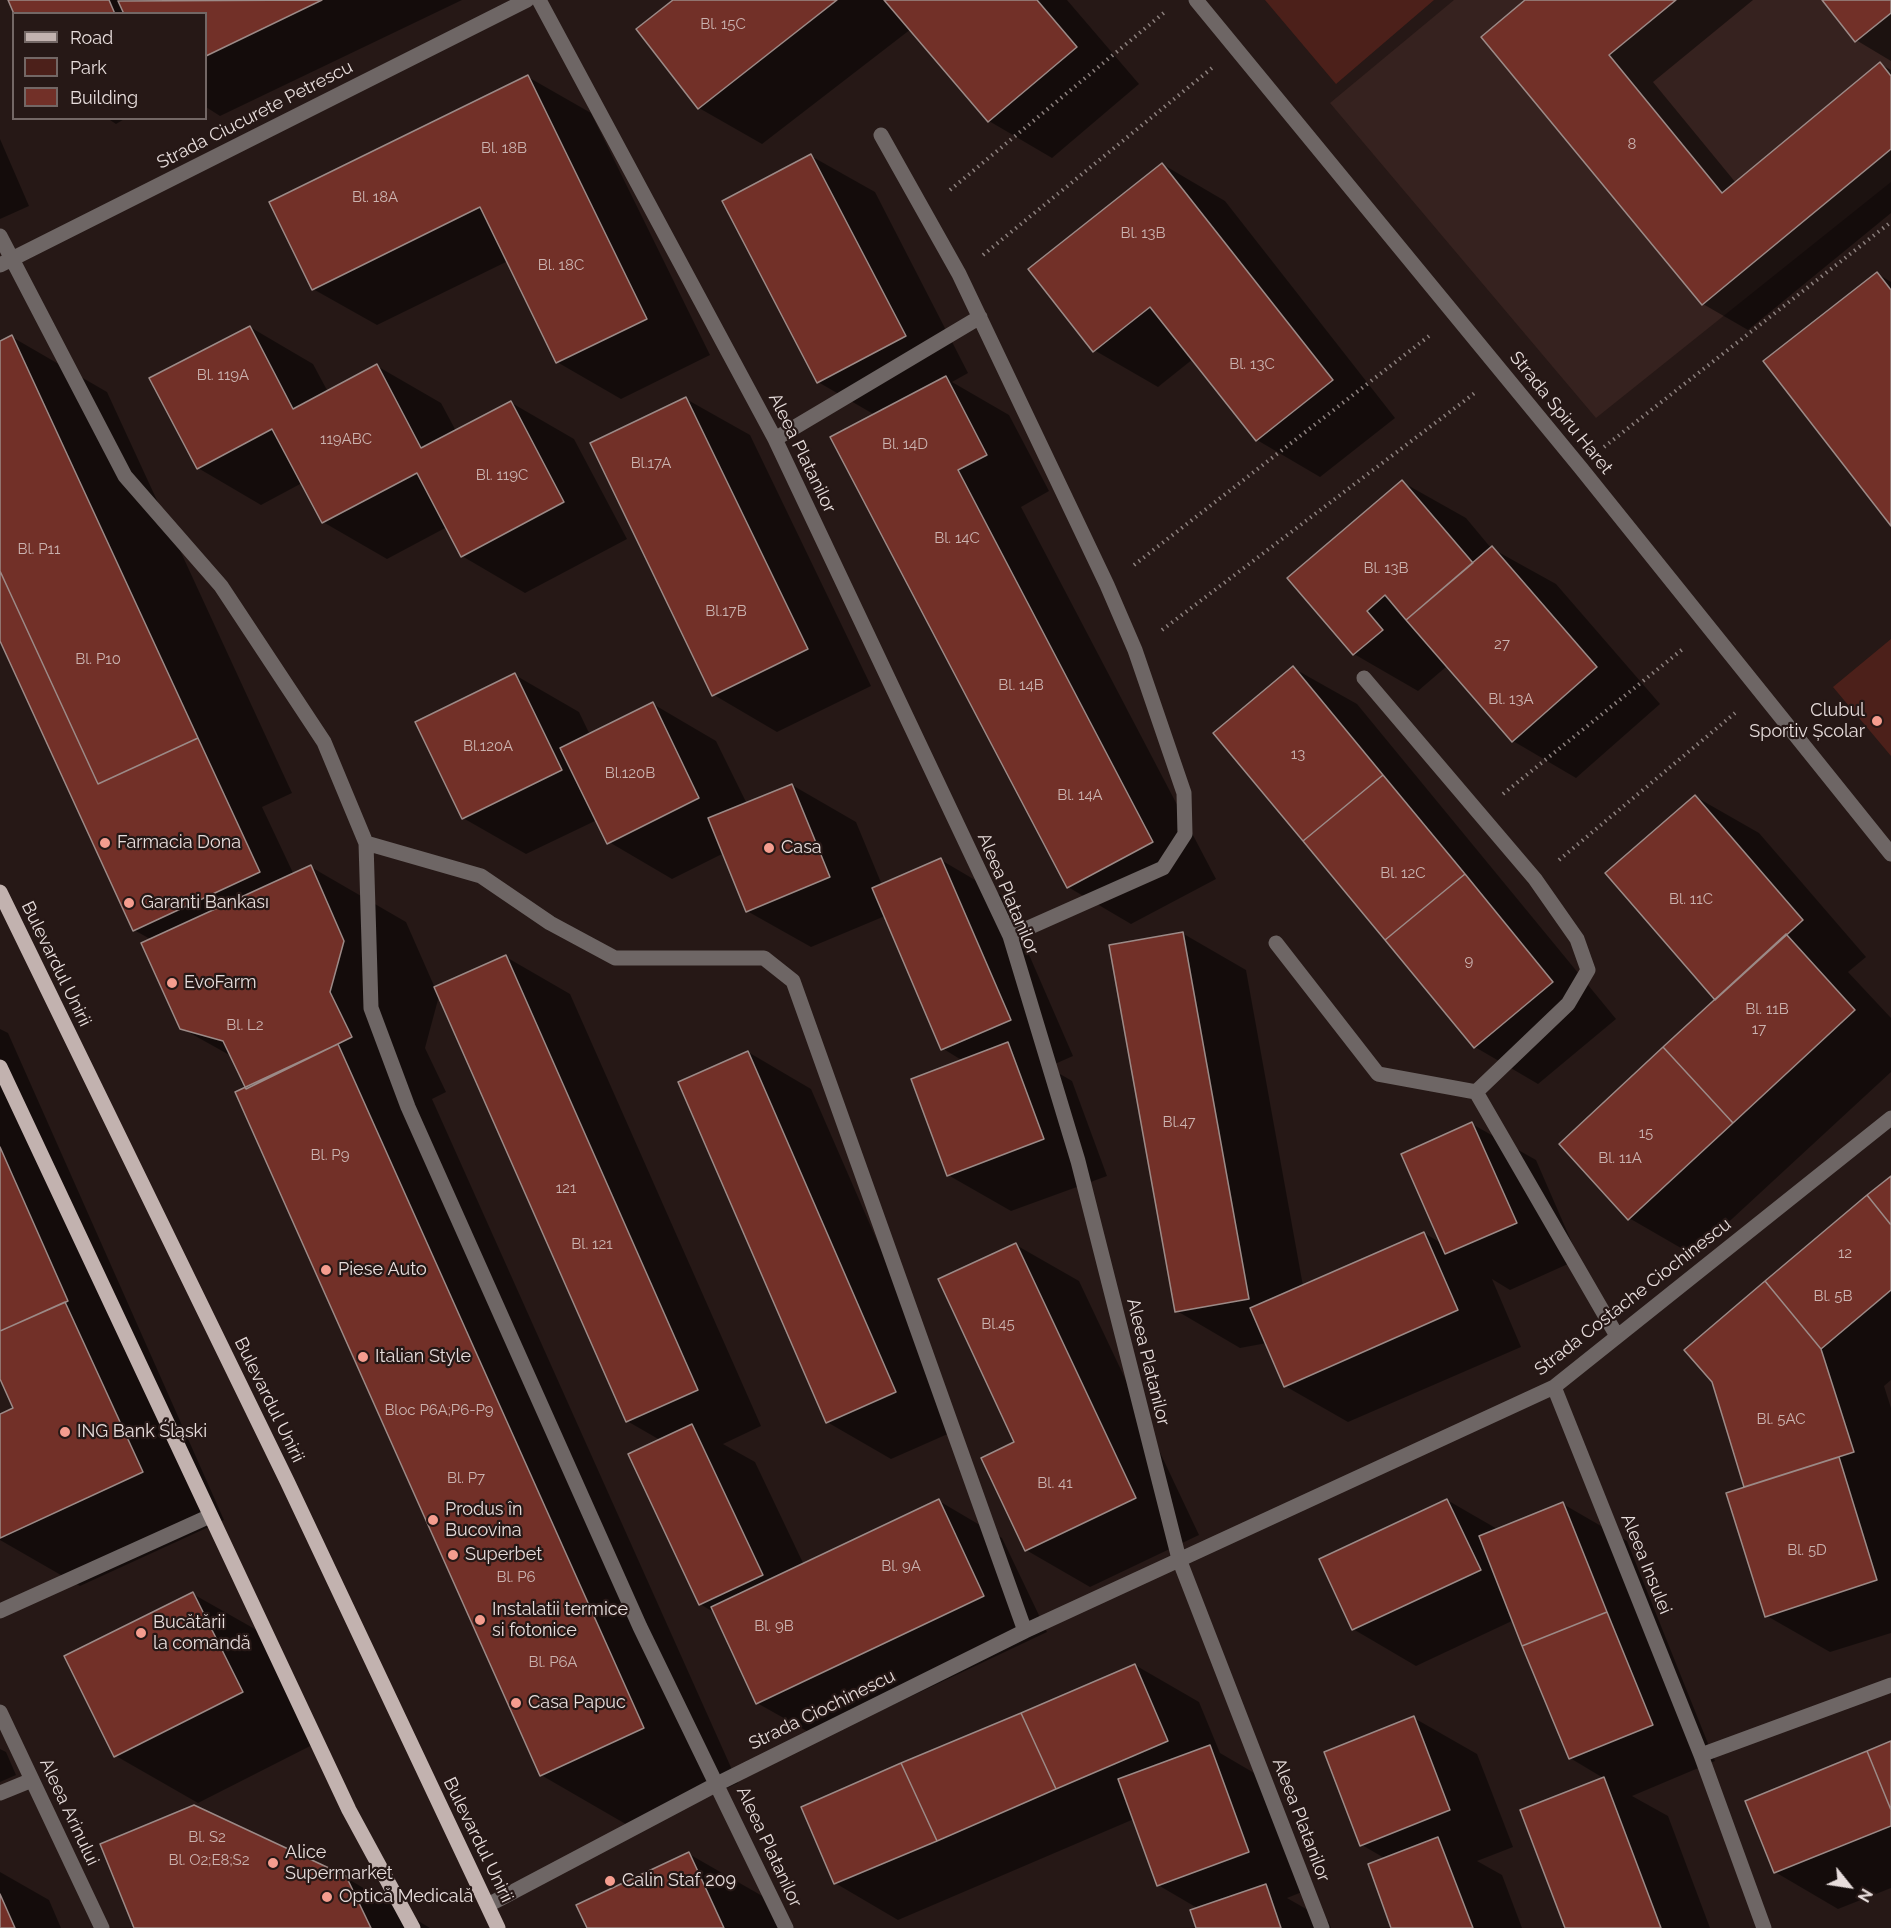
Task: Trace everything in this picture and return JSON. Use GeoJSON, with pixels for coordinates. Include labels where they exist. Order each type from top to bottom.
{"type":"FeatureCollection","features":[{"type":"Feature","properties":{"kind":"main road","name":"Bulevardul Unirii"},"geometry":{"type":"LineString","coordinates":[[0,892],[287,1481],[498,1928]]}},
{"type":"Feature","properties":{"kind":"main road"},"geometry":{"type":"LineString","coordinates":[[0,1067],[349,1810],[413,1928]]}},
{"type":"Feature","properties":{"kind":"street","name":"Strada Ciucurete Petrescu"},"geometry":{"type":"LineString","coordinates":[[6,262],[527,0]]}},
{"type":"Feature","properties":{"kind":"street","name":"Aleea Platanilor"},"geometry":{"type":"LineString","coordinates":[[539,0],[775,439],[1010,936],[1078,1161],[1179,1559],[1322,1928]]}},
{"type":"Feature","properties":{"kind":"street","name":"Strada Spiru Haret"},"geometry":{"type":"LineString","coordinates":[[1196,0],[1580,466],[1891,854]]}},
{"type":"Feature","properties":{"kind":"street"},"geometry":{"type":"LineString","coordinates":[[881,135],[959,274],[1107,585],[1135,650],[1184,793],[1185,834],[1163,868],[1010,936]]}},
{"type":"Feature","properties":{"kind":"street"},"geometry":{"type":"LineString","coordinates":[[0,236],[6,262],[125,476],[220,586],[324,742],[366,843],[481,876],[550,923],[615,958],[764,958],[793,981],[1025,1631]]}},
{"type":"Feature","properties":{"kind":"street"},"geometry":{"type":"LineString","coordinates":[[775,439],[980,317]]}},
{"type":"Feature","properties":{"kind":"street"},"geometry":{"type":"LineString","coordinates":[[1364,678],[1535,879],[1577,939],[1588,970],[1568,1004],[1476,1092]]}},
{"type":"Feature","properties":{"kind":"street","name":"Aleea Platanilor"},"geometry":{"type":"LineString","coordinates":[[366,843],[371,1008],[408,1107],[635,1616],[786,1928]]}},
{"type":"Feature","properties":{"kind":"street"},"geometry":{"type":"LineString","coordinates":[[1276,943],[1378,1074],[1476,1092],[1617,1335]]}},
{"type":"Feature","properties":{"kind":"street","name":"Strada Costache Ciochinescu"},"geometry":{"type":"LineString","coordinates":[[1179,1559],[1554,1387],[1891,1118]]}},
{"type":"Feature","properties":{"kind":"street","name":"Aleea Insulei"},"geometry":{"type":"LineString","coordinates":[[1554,1387],[1701,1755],[1764,1928]]}},
{"type":"Feature","properties":{"kind":"street"},"geometry":{"type":"LineString","coordinates":[[0,1611],[210,1516]]}},
{"type":"Feature","properties":{"kind":"street","name":"Strada Ciochinescu"},"geometry":{"type":"LineString","coordinates":[[488,1905],[717,1784],[1025,1631],[1179,1559]]}},
{"type":"Feature","properties":{"kind":"street"},"geometry":{"type":"LineString","coordinates":[[1701,1755],[1891,1684]]}},
{"type":"Feature","properties":{"kind":"street","name":"Aleea Arinului"},"geometry":{"type":"LineString","coordinates":[[0,1712],[102,1928]]}},
{"type":"Feature","properties":{"kind":"street"},"geometry":{"type":"LineString","coordinates":[[0,1793],[32,1780]]}},
{"type":"Feature","properties":{"kind":"path"},"geometry":{"type":"LineString","coordinates":[[924,212],[1170,8]]}},
{"type":"Feature","properties":{"kind":"path"},"geometry":{"type":"LineString","coordinates":[[959,274],[1236,49]]}},
{"type":"Feature","properties":{"kind":"path"},"geometry":{"type":"LineString","coordinates":[[1580,466],[1891,222]]}},
{"type":"Feature","properties":{"kind":"path"},"geometry":{"type":"LineString","coordinates":[[1107,585],[1456,316]]}},
{"type":"Feature","properties":{"kind":"path"},"geometry":{"type":"LineString","coordinates":[[1135,650],[1502,372]]}},
{"type":"Feature","properties":{"kind":"path"},"geometry":{"type":"LineString","coordinates":[[1479,813],[1709,628]]}},
{"type":"Feature","properties":{"kind":"path"},"geometry":{"type":"LineString","coordinates":[[1535,879],[1760,692]]}},
{"type":"Feature","properties":{"kind":"shaded area"},"geometry":{"type":"Polygon","coordinates":[[[1454,0],[1891,0],[1891,182],[1596,418],[1330,103],[1454,0]]]}},
{"type":"Feature","properties":{"kind":"green space"},"geometry":{"type":"Polygon","coordinates":[[[1265,0],[1434,0],[1336,84],[1265,0]]]}},
{"type":"Feature","properties":{"kind":"green space","name":"Clubul Sportiv Școlar"},"geometry":{"type":"Polygon","coordinates":[[[1891,639],[1891,756],[1833,687],[1891,639]]]}},
{"type":"Feature","properties":{"kind":"building"},"geometry":{"type":"Polygon","coordinates":[[[8,0],[109,0],[114,12],[13,12],[8,0]]]}},
{"type":"Feature","properties":{"kind":"building"},"geometry":{"type":"Polygon","coordinates":[[[322,0],[207,56],[207,12],[123,12],[118,1],[322,0]]]}},
{"type":"Feature","properties":{"kind":"building"},"geometry":{"type":"Polygon","coordinates":[[[673,0],[837,0],[698,109],[636,29],[673,0]]]}},
{"type":"Feature","properties":{"kind":"building"},"geometry":{"type":"Polygon","coordinates":[[[884,0],[1037,0],[1077,47],[988,122],[884,0]]]}},
{"type":"Feature","properties":{"kind":"building"},"geometry":{"type":"Polygon","coordinates":[[[1525,0],[1676,0],[1609,55],[1722,193],[1880,62],[1891,76],[1891,149],[1702,305],[1481,37],[1525,0]]]}},
{"type":"Feature","properties":{"kind":"building"},"geometry":{"type":"Polygon","coordinates":[[[1822,0],[1891,0],[1891,13],[1855,42],[1822,0]]]}},
{"type":"Feature","properties":{"kind":"building"},"geometry":{"type":"Polygon","coordinates":[[[528,75],[647,319],[556,363],[480,207],[312,290],[269,202],[528,75]]]}},
{"type":"Feature","properties":{"kind":"building"},"geometry":{"type":"Polygon","coordinates":[[[811,154],[906,336],[817,383],[722,201],[811,154]]]}},
{"type":"Feature","properties":{"kind":"building"},"geometry":{"type":"Polygon","coordinates":[[[1162,163],[1333,380],[1256,441],[1150,307],[1093,352],[1028,269],[1162,163]]]}},
{"type":"Feature","properties":{"kind":"building"},"geometry":{"type":"Polygon","coordinates":[[[1877,272],[1891,290],[1891,526],[1763,361],[1877,272]]]}},
{"type":"Feature","properties":{"kind":"building"},"geometry":{"type":"Polygon","coordinates":[[[250,326],[293,409],[377,364],[421,448],[511,401],[564,502],[461,557],[417,473],[322,523],[272,429],[197,469],[149,378],[250,326]]]}},
{"type":"Feature","properties":{"kind":"building"},"geometry":{"type":"Polygon","coordinates":[[[12,335],[198,738],[98,784],[0,571],[0,341],[12,335]]]}},
{"type":"Feature","properties":{"kind":"building"},"geometry":{"type":"Polygon","coordinates":[[[946,376],[987,455],[958,470],[1153,842],[1067,888],[830,437],[946,376]]]}},
{"type":"Feature","properties":{"kind":"building"},"geometry":{"type":"Polygon","coordinates":[[[686,397],[808,649],[712,696],[590,443],[686,397]]]}},
{"type":"Feature","properties":{"kind":"building"},"geometry":{"type":"Polygon","coordinates":[[[1402,480],[1473,563],[1406,620],[1385,595],[1367,611],[1383,630],[1353,655],[1287,578],[1402,480]]]}},
{"type":"Feature","properties":{"kind":"building"},"geometry":{"type":"Polygon","coordinates":[[[1492,546],[1597,667],[1512,742],[1406,620],[1492,546]]]}},
{"type":"Feature","properties":{"kind":"building"},"geometry":{"type":"Polygon","coordinates":[[[0,571],[98,784],[198,738],[260,872],[133,931],[0,641],[0,571]]]}},
{"type":"Feature","properties":{"kind":"building"},"geometry":{"type":"Polygon","coordinates":[[[1293,666],[1383,775],[1303,841],[1213,733],[1293,666]]]}},
{"type":"Feature","properties":{"kind":"building"},"geometry":{"type":"Polygon","coordinates":[[[515,673],[562,770],[462,819],[415,722],[515,673]]]}},
{"type":"Feature","properties":{"kind":"building"},"geometry":{"type":"Polygon","coordinates":[[[653,702],[699,798],[607,844],[560,748],[653,702]]]}},
{"type":"Feature","properties":{"kind":"building"},"geometry":{"type":"Polygon","coordinates":[[[1383,775],[1465,874],[1385,940],[1303,841],[1383,775]]]}},
{"type":"Feature","properties":{"kind":"building","name":"Casa"},"geometry":{"type":"Polygon","coordinates":[[[792,784],[830,877],[746,912],[708,818],[792,784]]]}},
{"type":"Feature","properties":{"kind":"building"},"geometry":{"type":"Polygon","coordinates":[[[1695,795],[1803,920],[1715,1000],[1605,873],[1695,795]]]}},
{"type":"Feature","properties":{"kind":"building"},"geometry":{"type":"Polygon","coordinates":[[[941,858],[1011,1020],[941,1050],[872,888],[941,858]]]}},
{"type":"Feature","properties":{"kind":"building"},"geometry":{"type":"Polygon","coordinates":[[[311,865],[344,941],[330,992],[352,1037],[246,1089],[223,1041],[180,1029],[141,943],[311,865]]]}},
{"type":"Feature","properties":{"kind":"building"},"geometry":{"type":"Polygon","coordinates":[[[1465,874],[1553,982],[1474,1048],[1385,940],[1465,874]]]}},
{"type":"Feature","properties":{"kind":"building"},"geometry":{"type":"Polygon","coordinates":[[[1183,932],[1249,1299],[1175,1312],[1109,945],[1183,932]]]}},
{"type":"Feature","properties":{"kind":"building"},"geometry":{"type":"Polygon","coordinates":[[[1786,934],[1855,1010],[1733,1123],[1663,1047],[1786,934]]]}},
{"type":"Feature","properties":{"kind":"building"},"geometry":{"type":"Polygon","coordinates":[[[506,955],[698,1390],[626,1422],[434,987],[506,955]]]}},
{"type":"Feature","properties":{"kind":"building"},"geometry":{"type":"Polygon","coordinates":[[[1008,1042],[1044,1139],[947,1176],[911,1079],[1008,1042]]]}},
{"type":"Feature","properties":{"kind":"building"},"geometry":{"type":"Polygon","coordinates":[[[338,1044],[644,1728],[540,1776],[235,1092],[338,1044]]]}},
{"type":"Feature","properties":{"kind":"building"},"geometry":{"type":"Polygon","coordinates":[[[1663,1047],[1733,1123],[1628,1220],[1559,1144],[1663,1047]]]}},
{"type":"Feature","properties":{"kind":"building"},"geometry":{"type":"Polygon","coordinates":[[[748,1051],[896,1392],[826,1423],[678,1082],[748,1051]]]}},
{"type":"Feature","properties":{"kind":"building"},"geometry":{"type":"Polygon","coordinates":[[[1472,1122],[1517,1223],[1445,1254],[1401,1154],[1472,1122]]]}},
{"type":"Feature","properties":{"kind":"building"},"geometry":{"type":"Polygon","coordinates":[[[0,1147],[68,1301],[0,1331],[0,1147]]]}},
{"type":"Feature","properties":{"kind":"building"},"geometry":{"type":"Polygon","coordinates":[[[1891,1176],[1891,1225],[1867,1195],[1891,1176]]]}},
{"type":"Feature","properties":{"kind":"building"},"geometry":{"type":"Polygon","coordinates":[[[1867,1195],[1891,1225],[1891,1290],[1821,1349],[1765,1281],[1867,1195]]]}},
{"type":"Feature","properties":{"kind":"building"},"geometry":{"type":"Polygon","coordinates":[[[1424,1232],[1458,1310],[1284,1387],[1250,1308],[1424,1232]]]}},
{"type":"Feature","properties":{"kind":"building"},"geometry":{"type":"Polygon","coordinates":[[[1016,1243],[1136,1498],[1025,1551],[981,1458],[1014,1442],[938,1279],[1016,1243]]]}},
{"type":"Feature","properties":{"kind":"building"},"geometry":{"type":"Polygon","coordinates":[[[1765,1281],[1821,1349],[1854,1452],[1744,1487],[1712,1382],[1684,1350],[1765,1281]]]}},
{"type":"Feature","properties":{"kind":"building"},"geometry":{"type":"Polygon","coordinates":[[[65,1302],[143,1472],[0,1538],[0,1414],[13,1408],[0,1379],[0,1331],[65,1302]]]}},
{"type":"Feature","properties":{"kind":"building"},"geometry":{"type":"Polygon","coordinates":[[[692,1424],[763,1575],[699,1605],[628,1454],[692,1424]]]}},
{"type":"Feature","properties":{"kind":"building"},"geometry":{"type":"Polygon","coordinates":[[[1839,1457],[1877,1580],[1765,1617],[1726,1493],[1839,1457]]]}},
{"type":"Feature","properties":{"kind":"building"},"geometry":{"type":"Polygon","coordinates":[[[939,1499],[984,1596],[756,1704],[711,1607],[939,1499]]]}},
{"type":"Feature","properties":{"kind":"building"},"geometry":{"type":"Polygon","coordinates":[[[1447,1499],[1481,1570],[1352,1630],[1319,1559],[1447,1499]]]}},
{"type":"Feature","properties":{"kind":"building"},"geometry":{"type":"Polygon","coordinates":[[[1563,1502],[1607,1612],[1522,1646],[1479,1536],[1563,1502]]]}},
{"type":"Feature","properties":{"kind":"building"},"geometry":{"type":"Polygon","coordinates":[[[193,1592],[243,1692],[114,1757],[64,1656],[193,1592]]]}},
{"type":"Feature","properties":{"kind":"building"},"geometry":{"type":"Polygon","coordinates":[[[1607,1612],[1653,1725],[1569,1759],[1522,1646],[1607,1612]]]}},
{"type":"Feature","properties":{"kind":"building"},"geometry":{"type":"Polygon","coordinates":[[[1135,1664],[1168,1741],[1056,1789],[1021,1713],[1135,1664]]]}},
{"type":"Feature","properties":{"kind":"building"},"geometry":{"type":"Polygon","coordinates":[[[1021,1713],[1056,1789],[937,1841],[901,1763],[1021,1713]]]}},
{"type":"Feature","properties":{"kind":"building"},"geometry":{"type":"Polygon","coordinates":[[[1414,1716],[1450,1810],[1360,1846],[1324,1752],[1414,1716]]]}},
{"type":"Feature","properties":{"kind":"building"},"geometry":{"type":"Polygon","coordinates":[[[1891,1741],[1891,1810],[1867,1751],[1891,1741]]]}},
{"type":"Feature","properties":{"kind":"building"},"geometry":{"type":"Polygon","coordinates":[[[1210,1745],[1249,1852],[1157,1886],[1118,1779],[1210,1745]]]}},
{"type":"Feature","properties":{"kind":"building"},"geometry":{"type":"Polygon","coordinates":[[[1867,1751],[1891,1810],[1891,1826],[1774,1873],[1745,1801],[1867,1751]]]}},
{"type":"Feature","properties":{"kind":"building"},"geometry":{"type":"Polygon","coordinates":[[[901,1763],[937,1841],[834,1884],[801,1807],[901,1763]]]}},
{"type":"Feature","properties":{"kind":"building"},"geometry":{"type":"Polygon","coordinates":[[[1604,1777],[1661,1928],[1565,1928],[1520,1810],[1604,1777]]]}},
{"type":"Feature","properties":{"kind":"building"},"geometry":{"type":"Polygon","coordinates":[[[194,1805],[346,1876],[371,1928],[134,1928],[100,1844],[194,1805]]]}},
{"type":"Feature","properties":{"kind":"building"},"geometry":{"type":"Polygon","coordinates":[[[1438,1837],[1473,1928],[1391,1928],[1368,1864],[1438,1837]]]}},
{"type":"Feature","properties":{"kind":"building"},"geometry":{"type":"Polygon","coordinates":[[[689,1852],[724,1928],[587,1928],[576,1905],[689,1852]]]}},
{"type":"Feature","properties":{"kind":"building"},"geometry":{"type":"Polygon","coordinates":[[[1266,1884],[1281,1928],[1196,1928],[1190,1910],[1266,1884]]]}},
{"type":"Feature","properties":{"kind":"building"},"geometry":{"type":"Polygon","coordinates":[[[0,1894],[15,1928],[0,1928],[0,1894]]]}},
{"type":"Feature","properties":{"kind":"place","name":"Clubul Sportiv Școlar"},"geometry":{"type":"Point","coordinates":[1877,721]}},
{"type":"Feature","properties":{"kind":"place","name":"Farmacia Dona"},"geometry":{"type":"Point","coordinates":[105,843]}},
{"type":"Feature","properties":{"kind":"place","name":"Casa"},"geometry":{"type":"Point","coordinates":[769,848]}},
{"type":"Feature","properties":{"kind":"place","name":"Garanti Bankası"},"geometry":{"type":"Point","coordinates":[129,903]}},
{"type":"Feature","properties":{"kind":"place","name":"EvoFarm"},"geometry":{"type":"Point","coordinates":[172,983]}},
{"type":"Feature","properties":{"kind":"place","name":"Piese Auto"},"geometry":{"type":"Point","coordinates":[326,1270]}},
{"type":"Feature","properties":{"kind":"place","name":"Italian Style"},"geometry":{"type":"Point","coordinates":[363,1357]}},
{"type":"Feature","properties":{"kind":"place","name":"ING Bank Śląski"},"geometry":{"type":"Point","coordinates":[65,1432]}},
{"type":"Feature","properties":{"kind":"place","name":"Produs în Bucovina"},"geometry":{"type":"Point","coordinates":[433,1520]}},
{"type":"Feature","properties":{"kind":"place","name":"Superbet"},"geometry":{"type":"Point","coordinates":[453,1555]}},
{"type":"Feature","properties":{"kind":"place","name":"Instalatii termice si fotonice"},"geometry":{"type":"Point","coordinates":[480,1620]}},
{"type":"Feature","properties":{"kind":"place","name":"Bucătării la comandă"},"geometry":{"type":"Point","coordinates":[141,1633]}},
{"type":"Feature","properties":{"kind":"place","name":"Casa Papuc"},"geometry":{"type":"Point","coordinates":[516,1703]}},
{"type":"Feature","properties":{"kind":"place","name":"Alice Supermarket"},"geometry":{"type":"Point","coordinates":[273,1863]}},
{"type":"Feature","properties":{"kind":"place","name":"Calin Staf 209"},"geometry":{"type":"Point","coordinates":[610,1881]}},
{"type":"Feature","properties":{"kind":"place","name":"Optică Medicală"},"geometry":{"type":"Point","coordinates":[327,1897]}}]}
